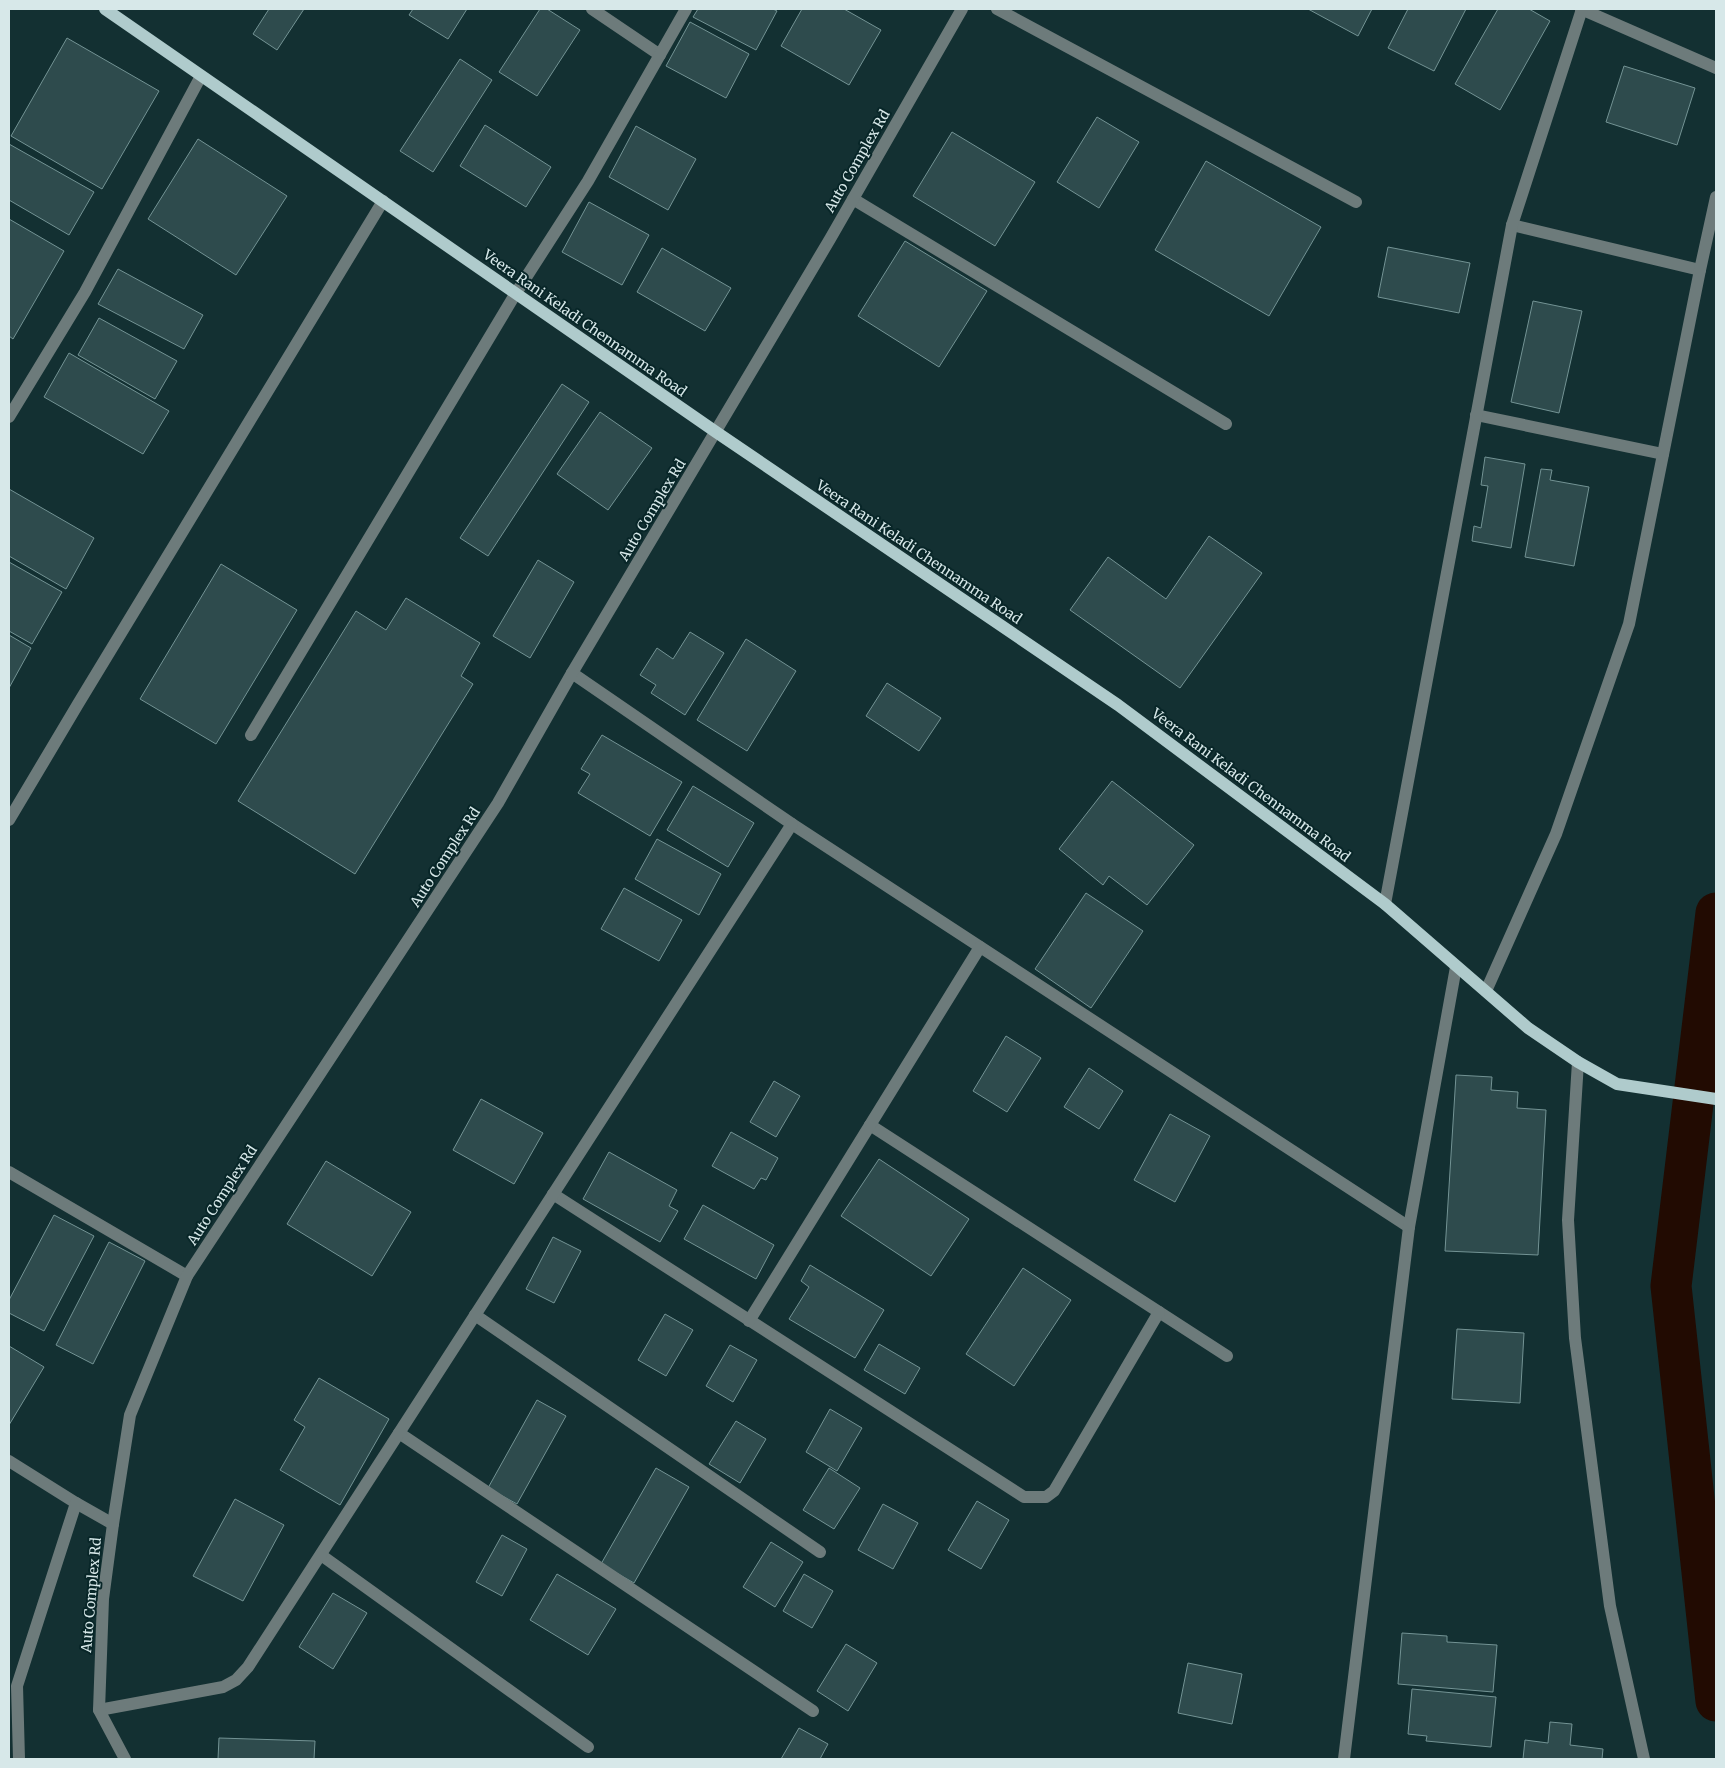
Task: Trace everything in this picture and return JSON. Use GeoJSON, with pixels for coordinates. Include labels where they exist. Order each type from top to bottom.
{"type":"FeatureCollection","features":[{"type":"Feature","properties":{"kind":"main road","name":"Veera Rani Keladi Chennamma Road"},"geometry":{"type":"LineString","coordinates":[[105,9],[716,432],[1118,705],[1385,904],[1528,1028],[1578,1062],[1617,1084],[1713,1099]]}},
{"type":"Feature","properties":{"kind":"street"},"geometry":{"type":"LineString","coordinates":[[592,9],[660,55]]}},
{"type":"Feature","properties":{"kind":"street"},"geometry":{"type":"LineString","coordinates":[[251,735],[516,293],[588,181],[686,9]]}},
{"type":"Feature","properties":{"kind":"street","name":"Auto Complex Rd"},"geometry":{"type":"LineString","coordinates":[[124,1759],[100,1710],[103,1599],[130,1415],[187,1276],[498,803],[572,673],[716,432],[962,9]]}},
{"type":"Feature","properties":{"kind":"street"},"geometry":{"type":"LineString","coordinates":[[997,9],[1356,202]]}},
{"type":"Feature","properties":{"kind":"street"},"geometry":{"type":"LineString","coordinates":[[1385,904],[1512,225],[1582,9],[1716,68]]}},
{"type":"Feature","properties":{"kind":"street"},"geometry":{"type":"LineString","coordinates":[[9,417],[85,292],[202,76]]}},
{"type":"Feature","properties":{"kind":"street"},"geometry":{"type":"LineString","coordinates":[[1486,991],[1556,834],[1629,624],[1716,197]]}},
{"type":"Feature","properties":{"kind":"street"},"geometry":{"type":"LineString","coordinates":[[852,199],[1226,424]]}},
{"type":"Feature","properties":{"kind":"street"},"geometry":{"type":"LineString","coordinates":[[9,820],[383,201]]}},
{"type":"Feature","properties":{"kind":"street"},"geometry":{"type":"LineString","coordinates":[[1512,225],[1700,270]]}},
{"type":"Feature","properties":{"kind":"street"},"geometry":{"type":"LineString","coordinates":[[1476,415],[1663,454]]}},
{"type":"Feature","properties":{"kind":"street"},"geometry":{"type":"LineString","coordinates":[[572,673],[792,824],[1409,1227]]}},
{"type":"Feature","properties":{"kind":"street"},"geometry":{"type":"LineString","coordinates":[[100,1710],[223,1687],[236,1680],[248,1668],[792,824]]}},
{"type":"Feature","properties":{"kind":"street"},"geometry":{"type":"LineString","coordinates":[[749,1321],[980,947]]}},
{"type":"Feature","properties":{"kind":"street"},"geometry":{"type":"LineString","coordinates":[[1344,1759],[1409,1227],[1456,967]]}},
{"type":"Feature","properties":{"kind":"street"},"geometry":{"type":"LineString","coordinates":[[1578,1062],[1568,1220],[1575,1338],[1610,1606],[1644,1759]]}},
{"type":"Feature","properties":{"kind":"street"},"geometry":{"type":"LineString","coordinates":[[870,1125],[1227,1356]]}},
{"type":"Feature","properties":{"kind":"street"},"geometry":{"type":"LineString","coordinates":[[9,1172],[187,1276]]}},
{"type":"Feature","properties":{"kind":"street"},"geometry":{"type":"LineString","coordinates":[[553,1194],[1024,1497],[1046,1497],[1054,1491],[1159,1312]]}},
{"type":"Feature","properties":{"kind":"street"},"geometry":{"type":"LineString","coordinates":[[475,1315],[820,1552]]}},
{"type":"Feature","properties":{"kind":"street"},"geometry":{"type":"LineString","coordinates":[[399,1433],[813,1711]]}},
{"type":"Feature","properties":{"kind":"street"},"geometry":{"type":"LineString","coordinates":[[9,1461],[113,1524]]}},
{"type":"Feature","properties":{"kind":"street"},"geometry":{"type":"LineString","coordinates":[[19,1759],[13,1684],[76,1503]]}},
{"type":"Feature","properties":{"kind":"street"},"geometry":{"type":"LineString","coordinates":[[321,1555],[588,1747]]}},
{"type":"Feature","properties":{"kind":"building"},"geometry":{"type":"Polygon","coordinates":[[[269,9],[304,9],[277,50],[253,34],[269,9]]]}},
{"type":"Feature","properties":{"kind":"building"},"geometry":{"type":"Polygon","coordinates":[[[413,9],[467,9],[448,39],[409,15],[413,9]]]}},
{"type":"Feature","properties":{"kind":"building"},"geometry":{"type":"Polygon","coordinates":[[[540,9],[547,9],[580,30],[537,96],[499,72],[540,9]]]}},
{"type":"Feature","properties":{"kind":"building"},"geometry":{"type":"Polygon","coordinates":[[[698,9],[773,9],[777,11],[756,50],[693,17],[698,9]]]}},
{"type":"Feature","properties":{"kind":"building"},"geometry":{"type":"Polygon","coordinates":[[[802,9],[844,9],[881,30],[849,85],[781,46],[802,9]]]}},
{"type":"Feature","properties":{"kind":"building"},"geometry":{"type":"Polygon","coordinates":[[[1308,9],[1372,9],[1358,36],[1308,9]]]}},
{"type":"Feature","properties":{"kind":"building"},"geometry":{"type":"Polygon","coordinates":[[[1408,9],[1466,9],[1434,71],[1388,48],[1408,9]]]}},
{"type":"Feature","properties":{"kind":"building"},"geometry":{"type":"Polygon","coordinates":[[[1498,9],[1529,9],[1550,21],[1500,110],[1455,84],[1498,9]]]}},
{"type":"Feature","properties":{"kind":"building"},"geometry":{"type":"Polygon","coordinates":[[[690,22],[749,54],[726,98],[666,66],[690,22]]]}},
{"type":"Feature","properties":{"kind":"building"},"geometry":{"type":"Polygon","coordinates":[[[67,38],[159,91],[102,189],[11,136],[67,38]]]}},
{"type":"Feature","properties":{"kind":"building"},"geometry":{"type":"Polygon","coordinates":[[[460,59],[492,80],[433,172],[400,151],[460,59]]]}},
{"type":"Feature","properties":{"kind":"building"},"geometry":{"type":"Polygon","coordinates":[[[1624,66],[1695,88],[1677,145],[1606,122],[1624,66]]]}},
{"type":"Feature","properties":{"kind":"building"},"geometry":{"type":"Polygon","coordinates":[[[1097,117],[1139,142],[1099,208],[1057,182],[1097,117]]]}},
{"type":"Feature","properties":{"kind":"building"},"geometry":{"type":"Polygon","coordinates":[[[485,125],[551,167],[526,207],[460,166],[485,125]]]}},
{"type":"Feature","properties":{"kind":"building"},"geometry":{"type":"Polygon","coordinates":[[[636,126],[696,159],[668,210],[609,177],[636,126]]]}},
{"type":"Feature","properties":{"kind":"building"},"geometry":{"type":"Polygon","coordinates":[[[952,132],[1035,182],[995,246],[913,196],[952,132]]]}},
{"type":"Feature","properties":{"kind":"building"},"geometry":{"type":"Polygon","coordinates":[[[198,139],[287,196],[236,275],[148,219],[198,139]]]}},
{"type":"Feature","properties":{"kind":"building"},"geometry":{"type":"Polygon","coordinates":[[[9,144],[94,192],[69,235],[9,200],[9,144]]]}},
{"type":"Feature","properties":{"kind":"building"},"geometry":{"type":"Polygon","coordinates":[[[1206,161],[1321,227],[1269,316],[1155,250],[1206,161]]]}},
{"type":"Feature","properties":{"kind":"building"},"geometry":{"type":"Polygon","coordinates":[[[589,202],[649,235],[622,285],[562,252],[589,202]]]}},
{"type":"Feature","properties":{"kind":"building"},"geometry":{"type":"Polygon","coordinates":[[[9,219],[64,251],[13,339],[9,336],[9,219]]]}},
{"type":"Feature","properties":{"kind":"building"},"geometry":{"type":"Polygon","coordinates":[[[905,241],[987,291],[939,367],[858,316],[905,241]]]}},
{"type":"Feature","properties":{"kind":"building"},"geometry":{"type":"Polygon","coordinates":[[[1388,247],[1470,263],[1459,313],[1378,297],[1388,247]]]}},
{"type":"Feature","properties":{"kind":"building"},"geometry":{"type":"Polygon","coordinates":[[[662,248],[731,288],[705,331],[637,292],[662,248]]]}},
{"type":"Feature","properties":{"kind":"building"},"geometry":{"type":"Polygon","coordinates":[[[118,269],[203,315],[184,349],[98,304],[118,269]]]}},
{"type":"Feature","properties":{"kind":"building"},"geometry":{"type":"Polygon","coordinates":[[[1533,301],[1582,311],[1559,413],[1511,402],[1533,301]]]}},
{"type":"Feature","properties":{"kind":"building"},"geometry":{"type":"Polygon","coordinates":[[[99,318],[177,361],[155,399],[78,355],[99,318]]]}},
{"type":"Feature","properties":{"kind":"building"},"geometry":{"type":"Polygon","coordinates":[[[69,353],[169,411],[143,454],[44,397],[69,353]]]}},
{"type":"Feature","properties":{"kind":"building"},"geometry":{"type":"Polygon","coordinates":[[[562,384],[589,402],[488,556],[460,538],[562,384]]]}},
{"type":"Feature","properties":{"kind":"building"},"geometry":{"type":"Polygon","coordinates":[[[600,412],[652,448],[608,510],[557,474],[600,412]]]}},
{"type":"Feature","properties":{"kind":"building"},"geometry":{"type":"Polygon","coordinates":[[[1485,457],[1525,464],[1511,548],[1472,541],[1474,526],[1481,528],[1488,486],[1481,485],[1485,457]]]}},
{"type":"Feature","properties":{"kind":"building"},"geometry":{"type":"Polygon","coordinates":[[[1541,469],[1552,470],[1550,480],[1589,487],[1574,566],[1525,557],[1541,469]]]}},
{"type":"Feature","properties":{"kind":"building"},"geometry":{"type":"Polygon","coordinates":[[[9,489],[94,538],[66,589],[9,556],[9,489]]]}},
{"type":"Feature","properties":{"kind":"building"},"geometry":{"type":"Polygon","coordinates":[[[1209,536],[1262,573],[1180,688],[1070,610],[1108,557],[1166,599],[1209,536]]]}},
{"type":"Feature","properties":{"kind":"building"},"geometry":{"type":"Polygon","coordinates":[[[538,560],[574,582],[530,658],[493,636],[538,560]]]}},
{"type":"Feature","properties":{"kind":"building"},"geometry":{"type":"Polygon","coordinates":[[[9,562],[62,592],[32,644],[9,631],[9,562]]]}},
{"type":"Feature","properties":{"kind":"building"},"geometry":{"type":"Polygon","coordinates":[[[221,564],[297,610],[216,744],[140,699],[221,564]]]}},
{"type":"Feature","properties":{"kind":"building"},"geometry":{"type":"Polygon","coordinates":[[[406,598],[480,643],[461,676],[473,684],[355,874],[238,801],[356,611],[386,630],[406,598]]]}},
{"type":"Feature","properties":{"kind":"building"},"geometry":{"type":"Polygon","coordinates":[[[690,632],[724,653],[685,715],[651,693],[656,685],[640,675],[657,648],[673,659],[690,632]]]}},
{"type":"Feature","properties":{"kind":"building"},"geometry":{"type":"Polygon","coordinates":[[[9,635],[31,648],[9,688],[9,635]]]}},
{"type":"Feature","properties":{"kind":"building"},"geometry":{"type":"Polygon","coordinates":[[[746,639],[796,671],[747,751],[697,720],[746,639]]]}},
{"type":"Feature","properties":{"kind":"building"},"geometry":{"type":"Polygon","coordinates":[[[887,683],[941,718],[919,751],[866,716],[887,683]]]}},
{"type":"Feature","properties":{"kind":"building"},"geometry":{"type":"Polygon","coordinates":[[[602,735],[682,782],[650,836],[578,793],[590,774],[581,769],[602,735]]]}},
{"type":"Feature","properties":{"kind":"building"},"geometry":{"type":"Polygon","coordinates":[[[1112,781],[1194,845],[1147,905],[1109,876],[1103,885],[1059,849],[1112,781]]]}},
{"type":"Feature","properties":{"kind":"building"},"geometry":{"type":"Polygon","coordinates":[[[693,786],[754,823],[728,867],[667,830],[693,786]]]}},
{"type":"Feature","properties":{"kind":"building"},"geometry":{"type":"Polygon","coordinates":[[[657,839],[721,874],[699,915],[635,879],[657,839]]]}},
{"type":"Feature","properties":{"kind":"building"},"geometry":{"type":"Polygon","coordinates":[[[624,888],[682,920],[659,961],[601,929],[624,888]]]}},
{"type":"Feature","properties":{"kind":"building"},"geometry":{"type":"Polygon","coordinates":[[[1086,893],[1143,931],[1091,1008],[1035,969],[1086,893]]]}},
{"type":"Feature","properties":{"kind":"building"},"geometry":{"type":"Polygon","coordinates":[[[1006,1036],[1041,1058],[1007,1112],[973,1091],[1006,1036]]]}},
{"type":"Feature","properties":{"kind":"building"},"geometry":{"type":"Polygon","coordinates":[[[1089,1068],[1123,1091],[1099,1129],[1064,1107],[1089,1068]]]}},
{"type":"Feature","properties":{"kind":"building"},"geometry":{"type":"Polygon","coordinates":[[[1456,1075],[1492,1077],[1491,1090],[1518,1092],[1517,1108],[1546,1110],[1538,1255],[1445,1251],[1456,1075]]]}},
{"type":"Feature","properties":{"kind":"building"},"geometry":{"type":"Polygon","coordinates":[[[774,1081],[800,1096],[776,1137],[750,1122],[774,1081]]]}},
{"type":"Feature","properties":{"kind":"building"},"geometry":{"type":"Polygon","coordinates":[[[481,1099],[543,1133],[514,1184],[453,1150],[481,1099]]]}},
{"type":"Feature","properties":{"kind":"building"},"geometry":{"type":"Polygon","coordinates":[[[1170,1114],[1210,1136],[1175,1202],[1134,1180],[1170,1114]]]}},
{"type":"Feature","properties":{"kind":"building"},"geometry":{"type":"Polygon","coordinates":[[[731,1132],[778,1158],[766,1180],[761,1178],[754,1189],[712,1166],[731,1132]]]}},
{"type":"Feature","properties":{"kind":"building"},"geometry":{"type":"Polygon","coordinates":[[[609,1152],[677,1190],[669,1206],[678,1211],[660,1242],[583,1199],[609,1152]]]}},
{"type":"Feature","properties":{"kind":"building"},"geometry":{"type":"Polygon","coordinates":[[[879,1159],[969,1219],[931,1276],[841,1216],[879,1159]]]}},
{"type":"Feature","properties":{"kind":"building"},"geometry":{"type":"Polygon","coordinates":[[[326,1161],[411,1212],[372,1276],[287,1224],[326,1161]]]}},
{"type":"Feature","properties":{"kind":"building"},"geometry":{"type":"Polygon","coordinates":[[[703,1205],[774,1245],[756,1279],[684,1239],[703,1205]]]}},
{"type":"Feature","properties":{"kind":"building"},"geometry":{"type":"Polygon","coordinates":[[[54,1215],[94,1236],[44,1331],[9,1313],[9,1300],[54,1215]]]}},
{"type":"Feature","properties":{"kind":"building"},"geometry":{"type":"Polygon","coordinates":[[[553,1237],[581,1251],[554,1303],[526,1289],[553,1237]]]}},
{"type":"Feature","properties":{"kind":"building"},"geometry":{"type":"Polygon","coordinates":[[[109,1242],[145,1261],[93,1364],[56,1345],[109,1242]]]}},
{"type":"Feature","properties":{"kind":"building"},"geometry":{"type":"Polygon","coordinates":[[[810,1265],[884,1310],[855,1358],[789,1319],[809,1287],[801,1281],[810,1265]]]}},
{"type":"Feature","properties":{"kind":"building"},"geometry":{"type":"Polygon","coordinates":[[[1023,1268],[1071,1300],[1014,1386],[966,1354],[1023,1268]]]}},
{"type":"Feature","properties":{"kind":"building"},"geometry":{"type":"Polygon","coordinates":[[[665,1314],[693,1330],[666,1376],[638,1360],[665,1314]]]}},
{"type":"Feature","properties":{"kind":"building"},"geometry":{"type":"Polygon","coordinates":[[[1457,1329],[1524,1333],[1520,1403],[1452,1399],[1457,1329]]]}},
{"type":"Feature","properties":{"kind":"building"},"geometry":{"type":"Polygon","coordinates":[[[879,1344],[920,1368],[905,1394],[864,1370],[879,1344]]]}},
{"type":"Feature","properties":{"kind":"building"},"geometry":{"type":"Polygon","coordinates":[[[730,1345],[757,1360],[733,1402],[706,1386],[730,1345]]]}},
{"type":"Feature","properties":{"kind":"building"},"geometry":{"type":"Polygon","coordinates":[[[9,1346],[44,1367],[9,1425],[9,1346]]]}},
{"type":"Feature","properties":{"kind":"building"},"geometry":{"type":"Polygon","coordinates":[[[319,1378],[389,1419],[340,1505],[280,1470],[305,1427],[294,1420],[319,1378]]]}},
{"type":"Feature","properties":{"kind":"building"},"geometry":{"type":"Polygon","coordinates":[[[537,1400],[566,1416],[517,1504],[488,1488],[537,1400]]]}},
{"type":"Feature","properties":{"kind":"building"},"geometry":{"type":"Polygon","coordinates":[[[830,1409],[862,1428],[837,1471],[806,1452],[830,1409]]]}},
{"type":"Feature","properties":{"kind":"building"},"geometry":{"type":"Polygon","coordinates":[[[736,1421],[766,1439],[740,1483],[709,1464],[736,1421]]]}},
{"type":"Feature","properties":{"kind":"building"},"geometry":{"type":"Polygon","coordinates":[[[656,1468],[689,1487],[634,1583],[601,1564],[656,1468]]]}},
{"type":"Feature","properties":{"kind":"building"},"geometry":{"type":"Polygon","coordinates":[[[829,1468],[860,1488],[834,1529],[803,1510],[829,1468]]]}},
{"type":"Feature","properties":{"kind":"building"},"geometry":{"type":"Polygon","coordinates":[[[235,1499],[284,1525],[243,1601],[193,1576],[235,1499]]]}},
{"type":"Feature","properties":{"kind":"building"},"geometry":{"type":"Polygon","coordinates":[[[977,1501],[1009,1520],[981,1569],[948,1550],[977,1501]]]}},
{"type":"Feature","properties":{"kind":"building"},"geometry":{"type":"Polygon","coordinates":[[[883,1504],[918,1523],[893,1569],[858,1550],[883,1504]]]}},
{"type":"Feature","properties":{"kind":"building"},"geometry":{"type":"Polygon","coordinates":[[[502,1535],[527,1549],[502,1596],[476,1582],[502,1535]]]}},
{"type":"Feature","properties":{"kind":"building"},"geometry":{"type":"Polygon","coordinates":[[[771,1542],[803,1562],[775,1607],[743,1587],[771,1542]]]}},
{"type":"Feature","properties":{"kind":"building"},"geometry":{"type":"Polygon","coordinates":[[[557,1574],[616,1609],[588,1655],[530,1620],[557,1574]]]}},
{"type":"Feature","properties":{"kind":"building"},"geometry":{"type":"Polygon","coordinates":[[[804,1574],[833,1591],[812,1628],[783,1611],[804,1574]]]}},
{"type":"Feature","properties":{"kind":"building"},"geometry":{"type":"Polygon","coordinates":[[[333,1593],[367,1613],[333,1669],[299,1647],[333,1593]]]}},
{"type":"Feature","properties":{"kind":"building"},"geometry":{"type":"Polygon","coordinates":[[[1402,1633],[1447,1636],[1447,1642],[1497,1645],[1493,1692],[1398,1684],[1402,1633]]]}},
{"type":"Feature","properties":{"kind":"building"},"geometry":{"type":"Polygon","coordinates":[[[846,1644],[877,1663],[848,1711],[817,1691],[846,1644]]]}},
{"type":"Feature","properties":{"kind":"building"},"geometry":{"type":"Polygon","coordinates":[[[1188,1663],[1242,1674],[1232,1724],[1178,1713],[1188,1663]]]}},
{"type":"Feature","properties":{"kind":"building"},"geometry":{"type":"Polygon","coordinates":[[[1412,1689],[1496,1697],[1491,1747],[1426,1741],[1427,1736],[1408,1734],[1412,1689]]]}},
{"type":"Feature","properties":{"kind":"building"},"geometry":{"type":"Polygon","coordinates":[[[1550,1722],[1572,1724],[1570,1745],[1603,1749],[1602,1759],[1523,1759],[1525,1740],[1548,1743],[1550,1722]]]}},
{"type":"Feature","properties":{"kind":"building"},"geometry":{"type":"Polygon","coordinates":[[[799,1728],[828,1744],[820,1759],[781,1759],[799,1728]]]}},
{"type":"Feature","properties":{"kind":"building"},"geometry":{"type":"Polygon","coordinates":[[[219,1738],[315,1741],[314,1759],[218,1759],[219,1738]]]}},
{"type":"Feature","properties":{"kind":"waterway"},"geometry":{"type":"LineString","coordinates":[[1716,913],[1671,1286],[1716,1701]]}}]}
